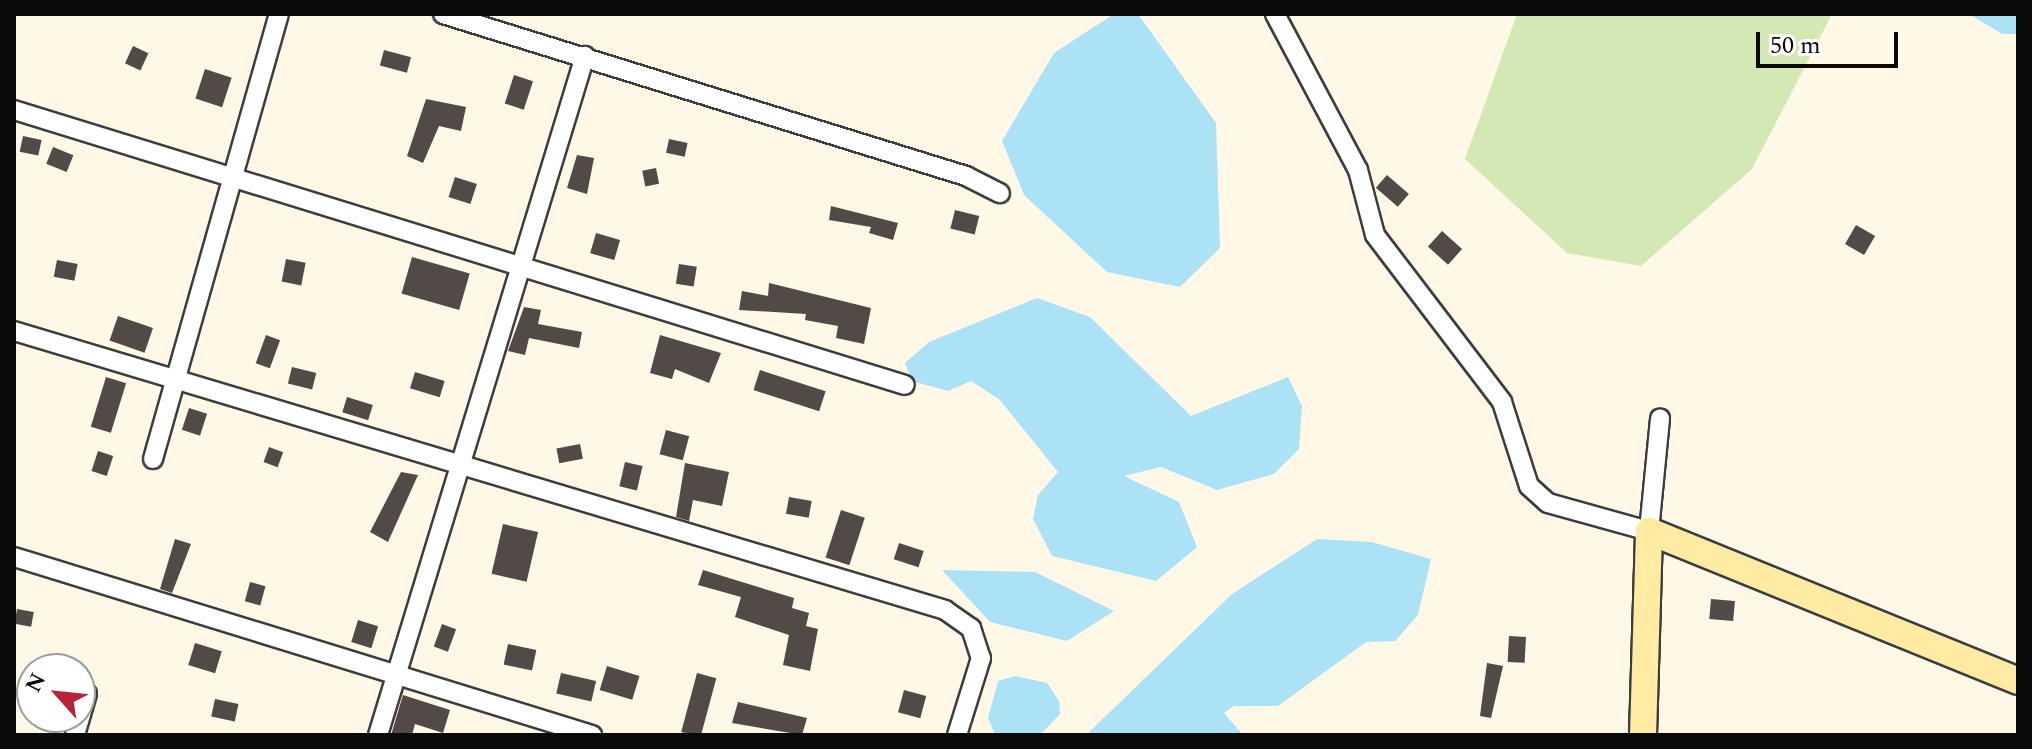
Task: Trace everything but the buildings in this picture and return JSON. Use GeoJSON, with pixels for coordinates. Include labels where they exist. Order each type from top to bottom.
{"type":"FeatureCollection","features":[{"type":"Feature","properties":{"kind":"street"},"geometry":{"type":"LineString","coordinates":[[153,459],[172,378],[279,14]]}},
{"type":"Feature","properties":{"kind":"street"},"geometry":{"type":"LineString","coordinates":[[443,14],[585,56],[1000,193]]}},
{"type":"Feature","properties":{"kind":"street"},"geometry":{"type":"LineString","coordinates":[[1275,14],[1358,170],[1375,235],[1502,402],[1529,486],[1548,503],[1649,531],[2018,681]]}},
{"type":"Feature","properties":{"kind":"street"},"geometry":{"type":"LineString","coordinates":[[378,735],[585,56]]}},
{"type":"Feature","properties":{"kind":"street"},"geometry":{"type":"LineString","coordinates":[[14,110],[521,269],[905,385]]}},
{"type":"Feature","properties":{"kind":"street"},"geometry":{"type":"LineString","coordinates":[[14,331],[959,616],[981,658],[957,735]]}},
{"type":"Feature","properties":{"kind":"street"},"geometry":{"type":"LineString","coordinates":[[1643,735],[1649,531],[1660,419]]}},
{"type":"Feature","properties":{"kind":"street"},"geometry":{"type":"LineString","coordinates":[[14,557],[592,735]]}},
{"type":"Feature","properties":{"kind":"green space"},"geometry":{"type":"Polygon","coordinates":[[[1517,14],[1832,14],[1752,169],[1641,266],[1567,253],[1465,159],[1517,14]]]}},
{"type":"Feature","properties":{"kind":"water"},"geometry":{"type":"Polygon","coordinates":[[[1114,14],[1138,14],[1216,123],[1220,248],[1180,287],[1107,272],[1024,195],[1002,141],[1054,53],[1114,14]]]}},
{"type":"Feature","properties":{"kind":"water"},"geometry":{"type":"Polygon","coordinates":[[[1969,14],[2018,14],[2018,34],[2002,34],[1969,14]]]}},
{"type":"Feature","properties":{"kind":"water"},"geometry":{"type":"Polygon","coordinates":[[[1037,298],[1090,317],[1191,416],[1288,377],[1302,406],[1299,449],[1274,474],[1217,490],[1161,467],[1124,476],[1179,502],[1197,547],[1156,581],[1052,556],[1033,519],[1038,495],[1058,472],[999,399],[971,381],[948,391],[912,381],[905,363],[929,342],[1037,298]]]}},
{"type":"Feature","properties":{"kind":"water"},"geometry":{"type":"Polygon","coordinates":[[[1317,539],[1372,542],[1431,559],[1418,615],[1395,641],[1366,642],[1278,706],[1234,706],[1224,713],[1243,735],[1086,735],[1232,594],[1317,539]]]}},
{"type":"Feature","properties":{"kind":"water"},"geometry":{"type":"Polygon","coordinates":[[[942,570],[1035,572],[1114,611],[1067,641],[990,622],[942,570]]]}},
{"type":"Feature","properties":{"kind":"water"},"geometry":{"type":"Polygon","coordinates":[[[1015,676],[1047,683],[1059,701],[1060,714],[1040,735],[995,735],[988,718],[998,681],[1015,676]]]}}]}
